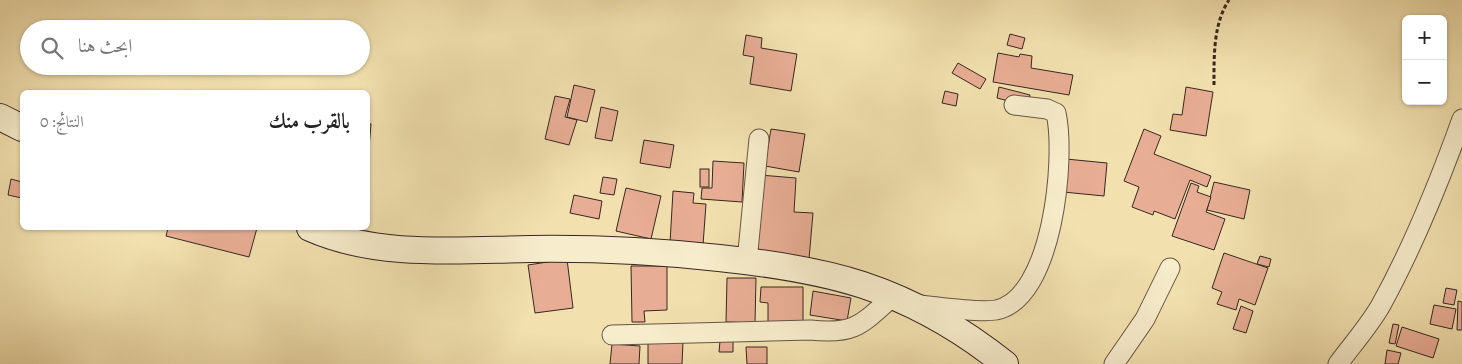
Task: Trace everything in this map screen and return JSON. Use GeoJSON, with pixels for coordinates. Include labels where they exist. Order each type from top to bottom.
{"type":"FeatureCollection","features":[{"type":"Feature","properties":{"kind":"main road"},"geometry":{"type":"LineString","coordinates":[[0,117],[20,127]]}},
{"type":"Feature","properties":{"kind":"main road"},"geometry":{"type":"LineString","coordinates":[[317,230],[362,243],[408,249],[600,248],[748,261],[820,273],[865,286],[901,301],[956,329],[1005,364]]}},
{"type":"Feature","properties":{"kind":"street"},"geometry":{"type":"LineString","coordinates":[[612,335],[810,330],[835,333],[860,325],[901,301],[996,310],[1013,303],[1030,282],[1049,241],[1059,183],[1060,130],[1056,114],[1047,109],[1014,104]]}},
{"type":"Feature","properties":{"kind":"street"},"geometry":{"type":"LineString","coordinates":[[1338,364],[1380,307],[1408,252],[1434,194],[1462,118]]}},
{"type":"Feature","properties":{"kind":"street"},"geometry":{"type":"LineString","coordinates":[[748,261],[759,139]]}},
{"type":"Feature","properties":{"kind":"street"},"geometry":{"type":"LineString","coordinates":[[1114,364],[1145,319],[1170,268]]}},
{"type":"Feature","properties":{"kind":"path"},"geometry":{"type":"LineString","coordinates":[[1214,85],[1214,46],[1223,8],[1228,0]]}},
{"type":"Feature","properties":{"kind":"building"},"geometry":{"type":"Polygon","coordinates":[[[1010,34],[1025,38],[1022,49],[1007,45],[1010,34]]]}},
{"type":"Feature","properties":{"kind":"building"},"geometry":{"type":"Polygon","coordinates":[[[746,35],[762,38],[761,48],[797,54],[791,91],[750,84],[754,57],[743,55],[746,35]]]}},
{"type":"Feature","properties":{"kind":"building"},"geometry":{"type":"Polygon","coordinates":[[[998,53],[1019,57],[1020,54],[1032,56],[1031,68],[1073,75],[1069,95],[993,82],[998,53]]]}},
{"type":"Feature","properties":{"kind":"building"},"geometry":{"type":"Polygon","coordinates":[[[958,63],[986,79],[980,89],[952,73],[958,63]]]}},
{"type":"Feature","properties":{"kind":"building"},"geometry":{"type":"Polygon","coordinates":[[[574,85],[595,90],[587,122],[567,117],[574,85]]]}},
{"type":"Feature","properties":{"kind":"building"},"geometry":{"type":"Polygon","coordinates":[[[999,87],[1030,95],[1028,106],[997,98],[999,87]]]}},
{"type":"Feature","properties":{"kind":"building"},"geometry":{"type":"Polygon","coordinates":[[[1186,87],[1213,92],[1206,136],[1170,130],[1173,114],[1182,115],[1186,87]]]}},
{"type":"Feature","properties":{"kind":"building"},"geometry":{"type":"Polygon","coordinates":[[[945,91],[958,94],[956,106],[942,103],[945,91]]]}},
{"type":"Feature","properties":{"kind":"building"},"geometry":{"type":"Polygon","coordinates":[[[555,96],[570,99],[565,117],[577,120],[569,145],[545,139],[555,96]]]}},
{"type":"Feature","properties":{"kind":"building"},"geometry":{"type":"Polygon","coordinates":[[[601,107],[618,111],[612,141],[595,138],[601,107]]]}},
{"type":"Feature","properties":{"kind":"building"},"geometry":{"type":"Polygon","coordinates":[[[771,129],[805,134],[799,172],[765,166],[771,129]]]}},
{"type":"Feature","properties":{"kind":"building"},"geometry":{"type":"Polygon","coordinates":[[[1144,129],[1161,136],[1154,154],[1211,176],[1207,187],[1190,180],[1175,219],[1154,211],[1153,215],[1132,207],[1139,187],[1124,181],[1144,129]]]}},
{"type":"Feature","properties":{"kind":"building"},"geometry":{"type":"Polygon","coordinates":[[[644,140],[674,145],[670,168],[640,163],[644,140]]]}},
{"type":"Feature","properties":{"kind":"building"},"geometry":{"type":"Polygon","coordinates":[[[1066,159],[1107,163],[1104,196],[1063,192],[1066,159]]]}},
{"type":"Feature","properties":{"kind":"building"},"geometry":{"type":"Polygon","coordinates":[[[713,161],[744,163],[742,202],[701,199],[702,188],[712,188],[713,161]]]}},
{"type":"Feature","properties":{"kind":"building"},"geometry":{"type":"Polygon","coordinates":[[[700,169],[709,169],[709,187],[700,187],[700,169]]]}},
{"type":"Feature","properties":{"kind":"building"},"geometry":{"type":"Polygon","coordinates":[[[760,175],[796,178],[794,212],[813,213],[809,259],[753,254],[760,175]]]}},
{"type":"Feature","properties":{"kind":"building"},"geometry":{"type":"Polygon","coordinates":[[[603,177],[617,179],[614,195],[600,193],[603,177]]]}},
{"type":"Feature","properties":{"kind":"building"},"geometry":{"type":"Polygon","coordinates":[[[11,179],[20,181],[20,198],[8,195],[11,179]]]}},
{"type":"Feature","properties":{"kind":"building"},"geometry":{"type":"Polygon","coordinates":[[[1214,182],[1250,190],[1244,219],[1207,210],[1214,182]]]}},
{"type":"Feature","properties":{"kind":"building"},"geometry":{"type":"Polygon","coordinates":[[[1191,183],[1199,186],[1197,192],[1211,197],[1206,212],[1225,219],[1214,250],[1172,236],[1191,183]]]}},
{"type":"Feature","properties":{"kind":"building"},"geometry":{"type":"Polygon","coordinates":[[[626,188],[661,196],[651,239],[616,231],[626,188]]]}},
{"type":"Feature","properties":{"kind":"building"},"geometry":{"type":"Polygon","coordinates":[[[673,191],[694,193],[693,203],[706,204],[703,245],[670,243],[673,191]]]}},
{"type":"Feature","properties":{"kind":"building"},"geometry":{"type":"Polygon","coordinates":[[[574,195],[602,201],[599,219],[570,213],[574,195]]]}},
{"type":"Feature","properties":{"kind":"building"},"geometry":{"type":"Polygon","coordinates":[[[168,230],[256,230],[249,257],[166,236],[168,230]]]}},
{"type":"Feature","properties":{"kind":"building"},"geometry":{"type":"Polygon","coordinates":[[[1224,253],[1268,268],[1255,305],[1239,299],[1236,310],[1217,304],[1222,292],[1212,288],[1224,253]]]}},
{"type":"Feature","properties":{"kind":"building"},"geometry":{"type":"Polygon","coordinates":[[[1260,256],[1271,259],[1269,267],[1257,264],[1260,256]]]}},
{"type":"Feature","properties":{"kind":"building"},"geometry":{"type":"Polygon","coordinates":[[[567,259],[573,308],[535,313],[528,265],[567,259]]]}},
{"type":"Feature","properties":{"kind":"building"},"geometry":{"type":"Polygon","coordinates":[[[631,266],[667,266],[667,310],[644,311],[645,322],[632,322],[631,266]]]}},
{"type":"Feature","properties":{"kind":"building"},"geometry":{"type":"Polygon","coordinates":[[[727,278],[756,278],[755,323],[726,322],[727,278]]]}},
{"type":"Feature","properties":{"kind":"building"},"geometry":{"type":"Polygon","coordinates":[[[761,287],[803,287],[803,325],[768,324],[768,303],[760,302],[761,287]]]}},
{"type":"Feature","properties":{"kind":"building"},"geometry":{"type":"Polygon","coordinates":[[[1446,288],[1457,290],[1454,305],[1443,303],[1446,288]]]}},
{"type":"Feature","properties":{"kind":"building"},"geometry":{"type":"Polygon","coordinates":[[[813,291],[851,298],[847,321],[810,315],[813,291]]]}},
{"type":"Feature","properties":{"kind":"building"},"geometry":{"type":"Polygon","coordinates":[[[1458,301],[1462,302],[1462,330],[1457,330],[1458,301]]]}},
{"type":"Feature","properties":{"kind":"building"},"geometry":{"type":"Polygon","coordinates":[[[1434,305],[1456,309],[1452,329],[1430,324],[1434,305]]]}},
{"type":"Feature","properties":{"kind":"building"},"geometry":{"type":"Polygon","coordinates":[[[1241,306],[1253,311],[1246,333],[1233,329],[1241,306]]]}},
{"type":"Feature","properties":{"kind":"building"},"geometry":{"type":"Polygon","coordinates":[[[1393,324],[1399,325],[1395,344],[1389,343],[1393,324]]]}},
{"type":"Feature","properties":{"kind":"building"},"geometry":{"type":"Polygon","coordinates":[[[1402,327],[1439,339],[1433,358],[1396,346],[1402,327]]]}},
{"type":"Feature","properties":{"kind":"building"},"geometry":{"type":"Polygon","coordinates":[[[720,341],[733,341],[733,352],[719,352],[720,341]]]}},
{"type":"Feature","properties":{"kind":"building"},"geometry":{"type":"Polygon","coordinates":[[[648,342],[683,342],[682,364],[648,364],[648,342]]]}},
{"type":"Feature","properties":{"kind":"building"},"geometry":{"type":"Polygon","coordinates":[[[612,344],[640,346],[639,364],[610,364],[612,344]]]}},
{"type":"Feature","properties":{"kind":"building"},"geometry":{"type":"Polygon","coordinates":[[[746,347],[767,347],[767,364],[747,364],[746,347]]]}},
{"type":"Feature","properties":{"kind":"building"},"geometry":{"type":"Polygon","coordinates":[[[1387,350],[1401,353],[1398,364],[1385,364],[1387,350]]]}}]}
